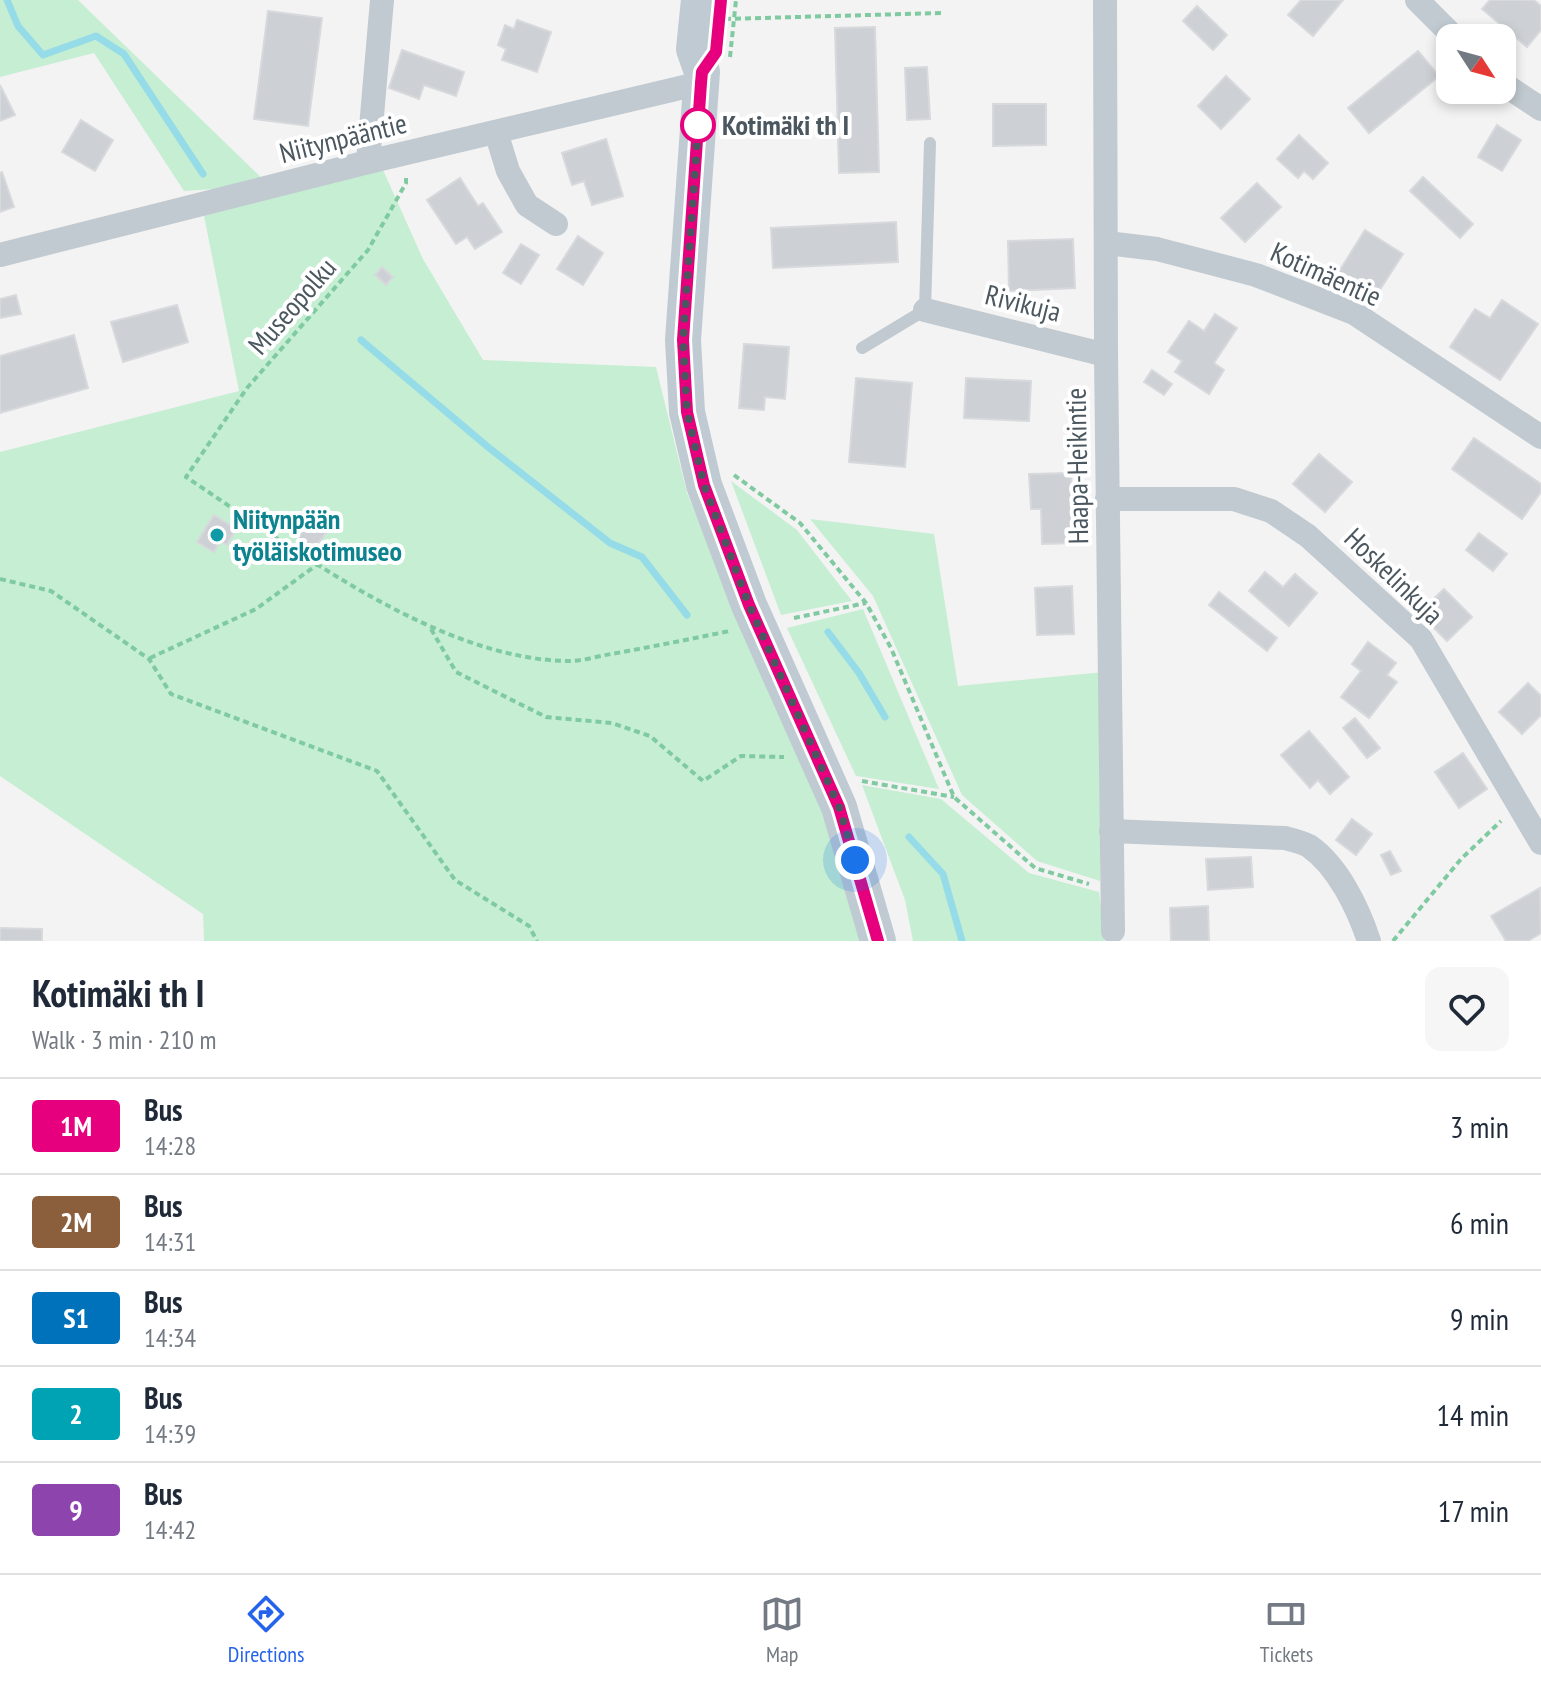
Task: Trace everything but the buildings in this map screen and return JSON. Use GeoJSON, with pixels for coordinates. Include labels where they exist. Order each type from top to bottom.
{"type":"FeatureCollection","features":[{"type":"Feature","properties":{"kind":"main road"},"geometry":{"type":"LineString","coordinates":[[699,0],[694,49],[711,73]]}},
{"type":"Feature","properties":{"kind":"main road"},"geometry":{"type":"LineString","coordinates":[[728,9],[711,73],[683,340],[687,412],[704,485],[749,605],[839,807],[878,941]]}},
{"type":"Feature","properties":{"kind":"street"},"geometry":{"type":"LineString","coordinates":[[368,162],[382,0]]}},
{"type":"Feature","properties":{"kind":"street","name":"Haapa-Heikintie"},"geometry":{"type":"LineString","coordinates":[[1105,0],[1107,499],[1114,936]]}},
{"type":"Feature","properties":{"kind":"street"},"geometry":{"type":"LineString","coordinates":[[1417,0],[1441,24]]}},
{"type":"Feature","properties":{"kind":"street","name":"Niitynpääntie"},"geometry":{"type":"LineString","coordinates":[[0,255],[496,132],[711,73]]}},
{"type":"Feature","properties":{"kind":"street"},"geometry":{"type":"LineString","coordinates":[[1516,92],[1541,109]]}},
{"type":"Feature","properties":{"kind":"street"},"geometry":{"type":"LineString","coordinates":[[496,132],[508,171],[527,205],[556,224]]}},
{"type":"Feature","properties":{"kind":"street","name":"Kotimäentie"},"geometry":{"type":"LineString","coordinates":[[1107,243],[1157,249],[1256,275],[1354,313],[1541,437]]}},
{"type":"Feature","properties":{"kind":"street","name":"Rivikuja"},"geometry":{"type":"LineString","coordinates":[[925,310],[1106,355]]}},
{"type":"Feature","properties":{"kind":"street","name":"Hoskelinkuja"},"geometry":{"type":"LineString","coordinates":[[1107,499],[1234,499],[1271,511],[1308,536],[1421,639],[1541,843]]}},
{"type":"Feature","properties":{"kind":"street"},"geometry":{"type":"LineString","coordinates":[[1111,831],[1285,838],[1307,845],[1330,866],[1351,900],[1369,941]]}},
{"type":"Feature","properties":{"kind":"lane"},"geometry":{"type":"LineString","coordinates":[[862,348],[925,310],[930,143]]}},
{"type":"Feature","properties":{"kind":"path"},"geometry":{"type":"LineString","coordinates":[[711,73],[728,9],[736,0]]}},
{"type":"Feature","properties":{"kind":"path"},"geometry":{"type":"LineString","coordinates":[[728,9],[941,13]]}},
{"type":"Feature","properties":{"kind":"path","name":"Museopolku"},"geometry":{"type":"LineString","coordinates":[[318,564],[186,477],[247,388],[368,250],[406,183],[403,154]]}},
{"type":"Feature","properties":{"kind":"path"},"geometry":{"type":"LineString","coordinates":[[725,469],[800,523],[866,603],[891,648],[954,797],[1035,868],[1112,891]]}},
{"type":"Feature","properties":{"kind":"path"},"geometry":{"type":"LineString","coordinates":[[149,659],[256,609],[318,564],[430,627],[515,655],[571,661],[740,629]]}},
{"type":"Feature","properties":{"kind":"path"},"geometry":{"type":"LineString","coordinates":[[0,579],[51,591],[149,659],[171,694],[377,771],[455,880],[529,926],[537,941]]}},
{"type":"Feature","properties":{"kind":"path"},"geometry":{"type":"LineString","coordinates":[[794,618],[866,603]]}},
{"type":"Feature","properties":{"kind":"path"},"geometry":{"type":"LineString","coordinates":[[430,627],[456,672],[546,717],[612,723],[650,736],[703,781],[741,756],[796,757]]}},
{"type":"Feature","properties":{"kind":"path"},"geometry":{"type":"LineString","coordinates":[[862,781],[954,797]]}},
{"type":"Feature","properties":{"kind":"path"},"geometry":{"type":"LineString","coordinates":[[1393,941],[1461,859],[1519,805]]}},
{"type":"Feature","properties":{"kind":"green space"},"geometry":{"type":"Polygon","coordinates":[[[0,0],[78,0],[269,185],[184,191],[94,53],[0,77],[0,0]]]}},
{"type":"Feature","properties":{"kind":"green space"},"geometry":{"type":"Polygon","coordinates":[[[379,161],[423,259],[483,360],[656,367],[687,493],[824,813],[862,941],[204,941],[203,914],[0,776],[0,452],[239,391],[202,206],[379,161]]]}},
{"type":"Feature","properties":{"kind":"green space"},"geometry":{"type":"Polygon","coordinates":[[[731,481],[797,530],[852,601],[781,615],[731,481]]]}},
{"type":"Feature","properties":{"kind":"green space"},"geometry":{"type":"Polygon","coordinates":[[[810,519],[934,534],[958,686],[1104,672],[1100,881],[1037,861],[962,795],[873,596],[810,519]]]}},
{"type":"Feature","properties":{"kind":"green space"},"geometry":{"type":"Polygon","coordinates":[[[863,609],[939,789],[856,776],[787,628],[863,609]]]}},
{"type":"Feature","properties":{"kind":"green space"},"geometry":{"type":"Polygon","coordinates":[[[862,785],[941,799],[1029,873],[1099,892],[1105,941],[913,941],[905,900],[862,785]]]}},
{"type":"Feature","properties":{"kind":"waterway"},"geometry":{"type":"LineString","coordinates":[[7,0],[18,26],[43,55],[96,36],[124,54],[203,174]]}},
{"type":"Feature","properties":{"kind":"waterway"},"geometry":{"type":"LineString","coordinates":[[361,340],[488,447],[610,543],[642,557],[687,615]]}},
{"type":"Feature","properties":{"kind":"waterway"},"geometry":{"type":"LineString","coordinates":[[828,632],[859,673],[885,717]]}},
{"type":"Feature","properties":{"kind":"waterway"},"geometry":{"type":"LineString","coordinates":[[909,837],[943,874],[962,941]]}},
{"type":"Feature","properties":{"kind":"bus line","name":"1M"},"geometry":{"type":"LineString","coordinates":[[721,0],[716,52],[702,72],[701,83],[683,340],[687,412],[704,485],[749,605],[839,807],[878,941]]}},
{"type":"Feature","properties":{"kind":"place","name":"Kotimäki th I"},"geometry":{"type":"Point","coordinates":[698,125]}},
{"type":"Feature","properties":{"kind":"place","name":"Niitynpään työläiskotimuseo"},"geometry":{"type":"Point","coordinates":[217,535]}},
{"type":"Feature","properties":{"kind":"route"},"geometry":{"type":"LineString","coordinates":[[698,125],[699,114],[683,340],[687,412],[704,485],[749,605],[839,807],[855,860]]}}]}
